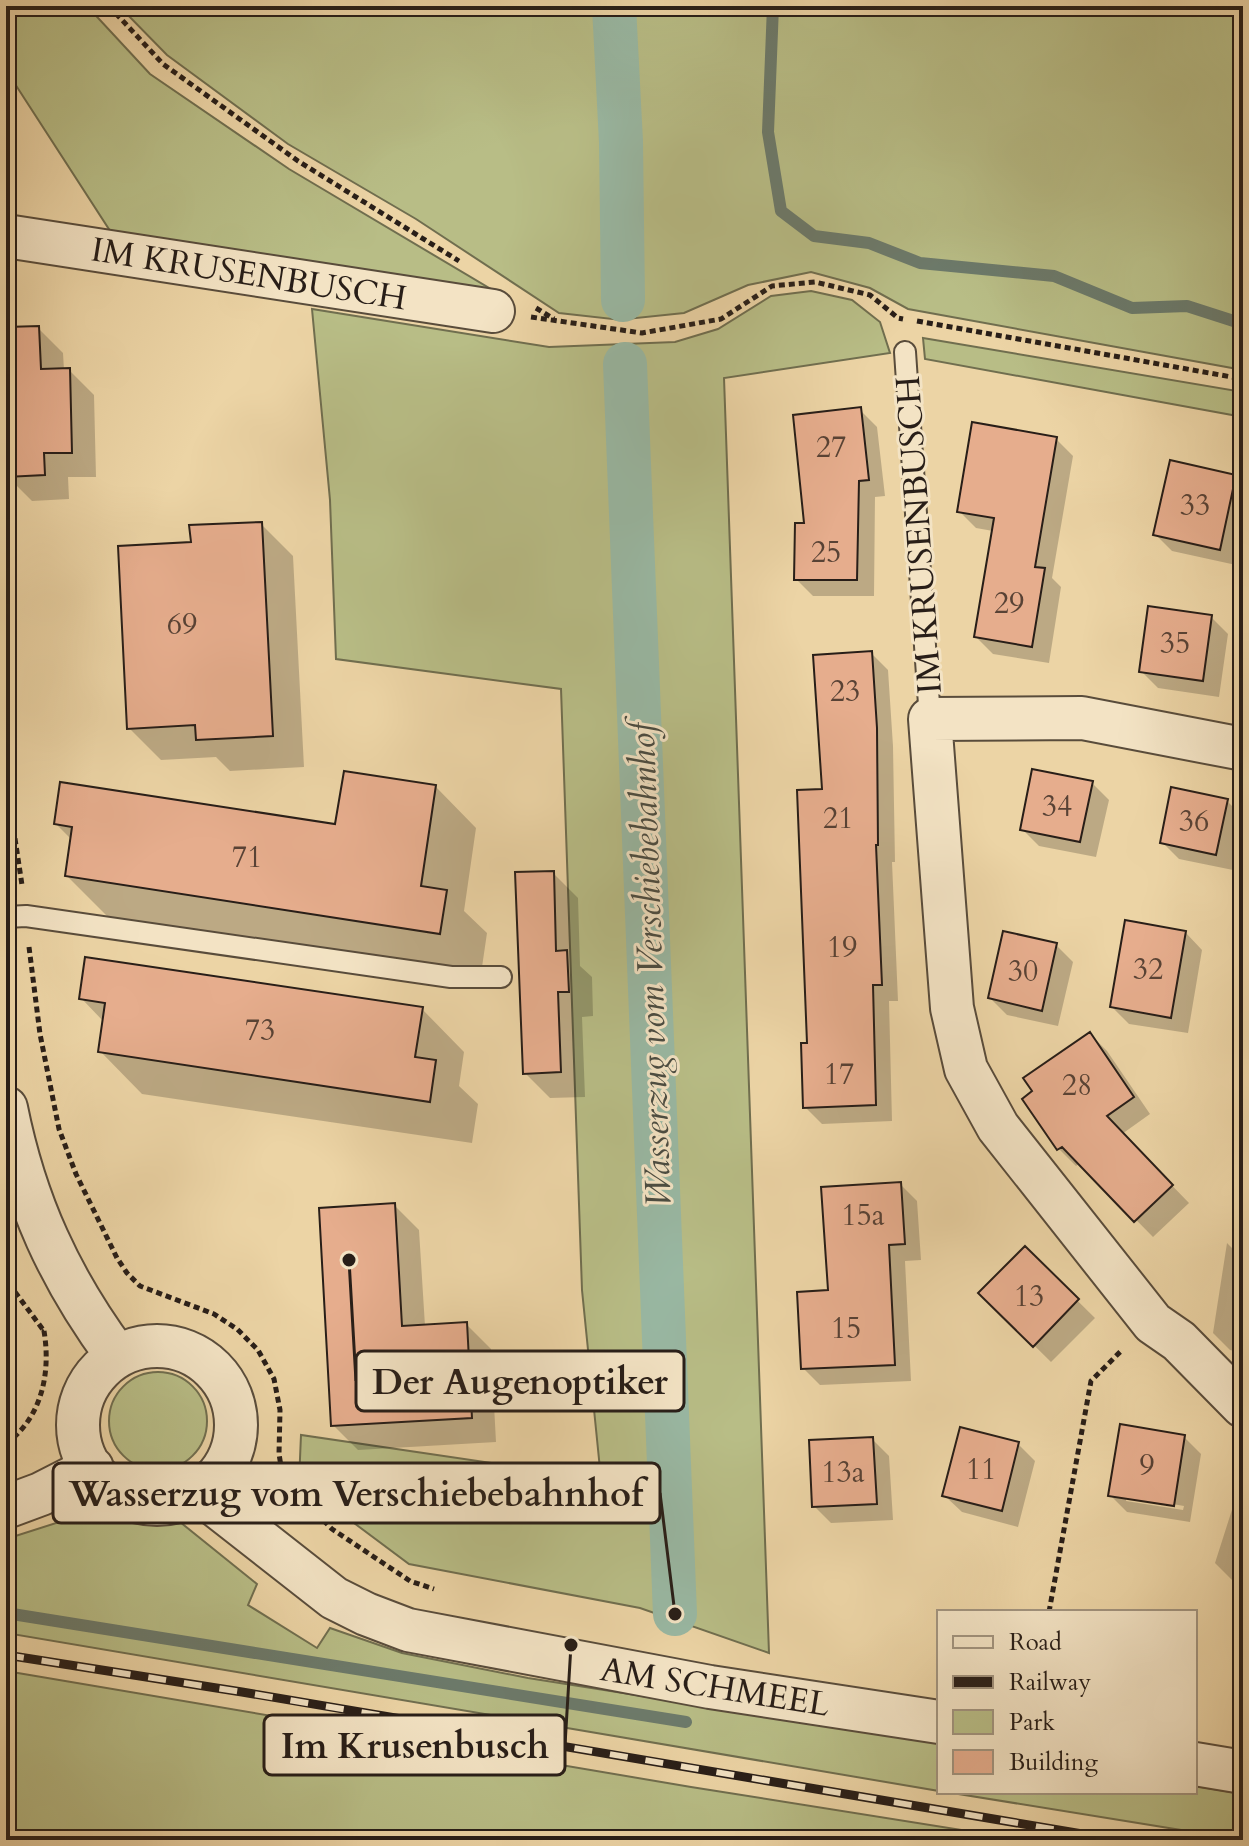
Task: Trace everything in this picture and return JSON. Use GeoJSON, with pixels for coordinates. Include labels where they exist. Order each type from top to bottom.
{"type":"FeatureCollection","features":[{"type":"Feature","properties":{"kind":"street","name":"IM KRUSENBUSCH"},"geometry":{"type":"LineString","coordinates":[[6,236],[512,308]]}},
{"type":"Feature","properties":{"kind":"street","name":"IM KRUSENBUSCH"},"geometry":{"type":"LineString","coordinates":[[1243,749],[1082,718],[930,719],[952,1008],[966,1069],[998,1127],[1153,1323],[1179,1341],[1243,1406]]}},
{"type":"Feature","properties":{"kind":"street"},"geometry":{"type":"LineString","coordinates":[[6,1108],[22,1178],[59,1268],[117,1356]]}},
{"type":"Feature","properties":{"kind":"street"},"geometry":{"type":"LineString","coordinates":[[162,1345],[186,1350],[207,1363],[224,1381],[237,1418],[236,1440],[218,1477],[200,1493],[181,1501],[155,1505],[130,1500],[107,1488],[92,1468],[79,1444],[78,1414],[84,1393],[98,1371],[117,1356],[125,1351],[162,1345]]}},
{"type":"Feature","properties":{"kind":"street"},"geometry":{"type":"LineString","coordinates":[[6,1507],[41,1494],[92,1468]]}},
{"type":"Feature","properties":{"kind":"street","name":"AM SCHMEEL"},"geometry":{"type":"LineString","coordinates":[[200,1493],[334,1598],[408,1630],[710,1687],[937,1722]]}},
{"type":"Feature","properties":{"kind":"street"},"geometry":{"type":"LineString","coordinates":[[1197,1764],[1243,1772]]}},
{"type":"Feature","properties":{"kind":"lane","name":"IM KRUSENBUSCH"},"geometry":{"type":"LineString","coordinates":[[905,352],[930,719]]}},
{"type":"Feature","properties":{"kind":"lane"},"geometry":{"type":"LineString","coordinates":[[16,917],[451,977],[501,977]]}},
{"type":"Feature","properties":{"kind":"path"},"geometry":{"type":"LineString","coordinates":[[109,6],[163,64],[298,161],[466,265]]}},
{"type":"Feature","properties":{"kind":"path"},"geometry":{"type":"LineString","coordinates":[[512,308],[557,321],[642,333],[721,319],[772,286],[815,282],[870,295],[898,318],[1243,379]]}},
{"type":"Feature","properties":{"kind":"path"},"geometry":{"type":"LineString","coordinates":[[6,779],[16,917],[59,1129],[76,1174],[127,1273],[140,1286],[154,1293],[214,1314],[237,1329],[258,1350],[274,1379],[280,1410],[279,1454],[282,1472],[289,1486],[332,1529],[410,1581],[439,1590]]}},
{"type":"Feature","properties":{"kind":"path"},"geometry":{"type":"LineString","coordinates":[[44,1331],[127,1273]]}},
{"type":"Feature","properties":{"kind":"path"},"geometry":{"type":"LineString","coordinates":[[6,1444],[31,1417],[41,1395],[47,1352],[44,1331],[15,1292]]}},
{"type":"Feature","properties":{"kind":"path"},"geometry":{"type":"LineString","coordinates":[[1049,1610],[1091,1381],[1153,1323]]}},
{"type":"Feature","properties":{"kind":"green space"},"geometry":{"type":"Polygon","coordinates":[[[6,6],[87,6],[150,74],[289,169],[511,301],[116,240],[6,70],[6,6]]]}},
{"type":"Feature","properties":{"kind":"green space"},"geometry":{"type":"Polygon","coordinates":[[[119,6],[608,6],[621,320],[559,313],[416,219],[288,144],[167,55],[119,6]]]}},
{"type":"Feature","properties":{"kind":"green space"},"geometry":{"type":"Polygon","coordinates":[[[615,6],[1243,6],[1243,370],[908,309],[870,288],[811,272],[748,285],[684,313],[627,319],[615,6]]]}},
{"type":"Feature","properties":{"kind":"green space"},"geometry":{"type":"Polygon","coordinates":[[[811,291],[852,300],[880,322],[890,353],[724,378],[769,1653],[640,1608],[409,1564],[299,1482],[301,1435],[601,1479],[582,1290],[561,689],[336,659],[330,500],[312,309],[549,347],[675,342],[718,329],[771,296],[811,291]]]}},
{"type":"Feature","properties":{"kind":"green space"},"geometry":{"type":"Polygon","coordinates":[[[923,338],[1243,392],[1243,417],[925,359],[923,338]]]}},
{"type":"Feature","properties":{"kind":"green space"},"geometry":{"type":"Polygon","coordinates":[[[158,1372],[177,1376],[193,1386],[203,1402],[207,1421],[203,1440],[193,1456],[177,1466],[158,1470],[139,1466],[123,1456],[113,1440],[109,1421],[113,1402],[123,1386],[139,1376],[158,1372]]]}},
{"type":"Feature","properties":{"kind":"green space"},"geometry":{"type":"Polygon","coordinates":[[[100,1509],[180,1522],[257,1584],[248,1605],[317,1648],[330,1628],[402,1653],[528,1678],[937,1743],[937,1791],[6,1633],[6,1539],[100,1509]]]}},
{"type":"Feature","properties":{"kind":"green space"},"geometry":{"type":"Polygon","coordinates":[[[6,1671],[691,1787],[1025,1840],[6,1840],[6,1671]]]}},
{"type":"Feature","properties":{"kind":"green space"},"geometry":{"type":"Polygon","coordinates":[[[1197,1786],[1243,1794],[1243,1840],[958,1794],[1197,1794],[1197,1786]]]}},
{"type":"Feature","properties":{"kind":"building"},"geometry":{"type":"Polygon","coordinates":[[[39,326],[41,369],[70,368],[72,453],[44,453],[45,475],[6,477],[6,327],[39,326]]]}},
{"type":"Feature","properties":{"kind":"building"},"geometry":{"type":"Polygon","coordinates":[[[861,407],[869,480],[859,481],[857,580],[794,580],[795,523],[804,523],[793,415],[861,407]]]}},
{"type":"Feature","properties":{"kind":"building"},"geometry":{"type":"Polygon","coordinates":[[[972,422],[1057,437],[1035,567],[1045,568],[1032,647],[974,637],[994,518],[957,512],[972,422]]]}},
{"type":"Feature","properties":{"kind":"building"},"geometry":{"type":"Polygon","coordinates":[[[1170,460],[1236,475],[1220,550],[1153,535],[1170,460]]]}},
{"type":"Feature","properties":{"kind":"building"},"geometry":{"type":"Polygon","coordinates":[[[262,522],[273,736],[196,740],[195,725],[127,729],[118,546],[191,542],[189,525],[262,522]]]}},
{"type":"Feature","properties":{"kind":"building"},"geometry":{"type":"Polygon","coordinates":[[[1148,606],[1212,615],[1203,681],[1139,672],[1148,606]]]}},
{"type":"Feature","properties":{"kind":"building"},"geometry":{"type":"Polygon","coordinates":[[[872,651],[877,728],[876,845],[882,985],[873,985],[876,1105],[803,1108],[801,1043],[807,1043],[797,790],[822,789],[813,655],[872,651]]]}},
{"type":"Feature","properties":{"kind":"building"},"geometry":{"type":"Polygon","coordinates":[[[1032,769],[1093,781],[1080,842],[1020,830],[1032,769]]]}},
{"type":"Feature","properties":{"kind":"building"},"geometry":{"type":"Polygon","coordinates":[[[344,771],[436,785],[421,886],[447,890],[440,934],[65,876],[72,827],[54,824],[60,782],[335,824],[344,771]]]}},
{"type":"Feature","properties":{"kind":"building"},"geometry":{"type":"Polygon","coordinates":[[[1171,787],[1228,799],[1216,855],[1160,843],[1171,787]]]}},
{"type":"Feature","properties":{"kind":"building"},"geometry":{"type":"Polygon","coordinates":[[[554,871],[556,951],[567,950],[569,992],[558,992],[561,1072],[523,1074],[515,872],[554,871]]]}},
{"type":"Feature","properties":{"kind":"building"},"geometry":{"type":"Polygon","coordinates":[[[1125,920],[1186,931],[1171,1018],[1110,1007],[1125,920]]]}},
{"type":"Feature","properties":{"kind":"building"},"geometry":{"type":"Polygon","coordinates":[[[1003,931],[1057,943],[1042,1011],[988,998],[1003,931]]]}},
{"type":"Feature","properties":{"kind":"building"},"geometry":{"type":"Polygon","coordinates":[[[85,957],[423,1007],[415,1057],[436,1060],[430,1102],[98,1052],[105,1003],[79,999],[85,957]]]}},
{"type":"Feature","properties":{"kind":"building"},"geometry":{"type":"Polygon","coordinates":[[[1090,1032],[1134,1097],[1107,1116],[1173,1185],[1134,1222],[1062,1147],[1057,1150],[1022,1099],[1032,1091],[1023,1078],[1090,1032]]]}},
{"type":"Feature","properties":{"kind":"building"},"geometry":{"type":"Polygon","coordinates":[[[901,1182],[905,1244],[889,1245],[895,1365],[801,1369],[797,1292],[828,1290],[821,1187],[901,1182]]]}},
{"type":"Feature","properties":{"kind":"building"},"geometry":{"type":"Polygon","coordinates":[[[395,1203],[402,1326],[467,1322],[472,1418],[331,1426],[319,1208],[395,1203]]]}},
{"type":"Feature","properties":{"kind":"building"},"geometry":{"type":"Polygon","coordinates":[[[1025,1246],[1079,1299],[1033,1347],[978,1293],[1025,1246]]]}},
{"type":"Feature","properties":{"kind":"building"},"geometry":{"type":"Polygon","coordinates":[[[1120,1424],[1185,1435],[1174,1506],[1108,1496],[1120,1424]]]}},
{"type":"Feature","properties":{"kind":"building"},"geometry":{"type":"Polygon","coordinates":[[[960,1427],[1019,1442],[1002,1511],[942,1496],[960,1427]]]}},
{"type":"Feature","properties":{"kind":"building"},"geometry":{"type":"Polygon","coordinates":[[[873,1437],[877,1504],[812,1507],[809,1440],[873,1437]]]}},
{"type":"Feature","properties":{"kind":"waterway","name":"Wasserzug vom Verschiebebahnhof"},"geometry":{"type":"LineString","coordinates":[[614,6],[621,142],[623,300]]}},
{"type":"Feature","properties":{"kind":"waterway"},"geometry":{"type":"LineString","coordinates":[[773,6],[768,132],[781,211],[814,236],[869,243],[920,263],[1054,276],[1132,308],[1187,306],[1243,324]]}},
{"type":"Feature","properties":{"kind":"waterway","name":"Wasserzug vom Verschiebebahnhof"},"geometry":{"type":"LineString","coordinates":[[625,364],[675,1614]]}},
{"type":"Feature","properties":{"kind":"waterway"},"geometry":{"type":"LineString","coordinates":[[6,1613],[686,1722]]}},
{"type":"Feature","properties":{"kind":"railway"},"geometry":{"type":"LineString","coordinates":[[6,1655],[1118,1840]]}},
{"type":"Feature","properties":{"kind":"place","name":"Der Augenoptiker"},"geometry":{"type":"Point","coordinates":[349,1260]}},
{"type":"Feature","properties":{"kind":"place","name":"Wasserzug vom Verschiebebahnhof"},"geometry":{"type":"Point","coordinates":[675,1614]}},
{"type":"Feature","properties":{"kind":"place","name":"Im Krusenbusch"},"geometry":{"type":"Point","coordinates":[571,1645]}}]}
